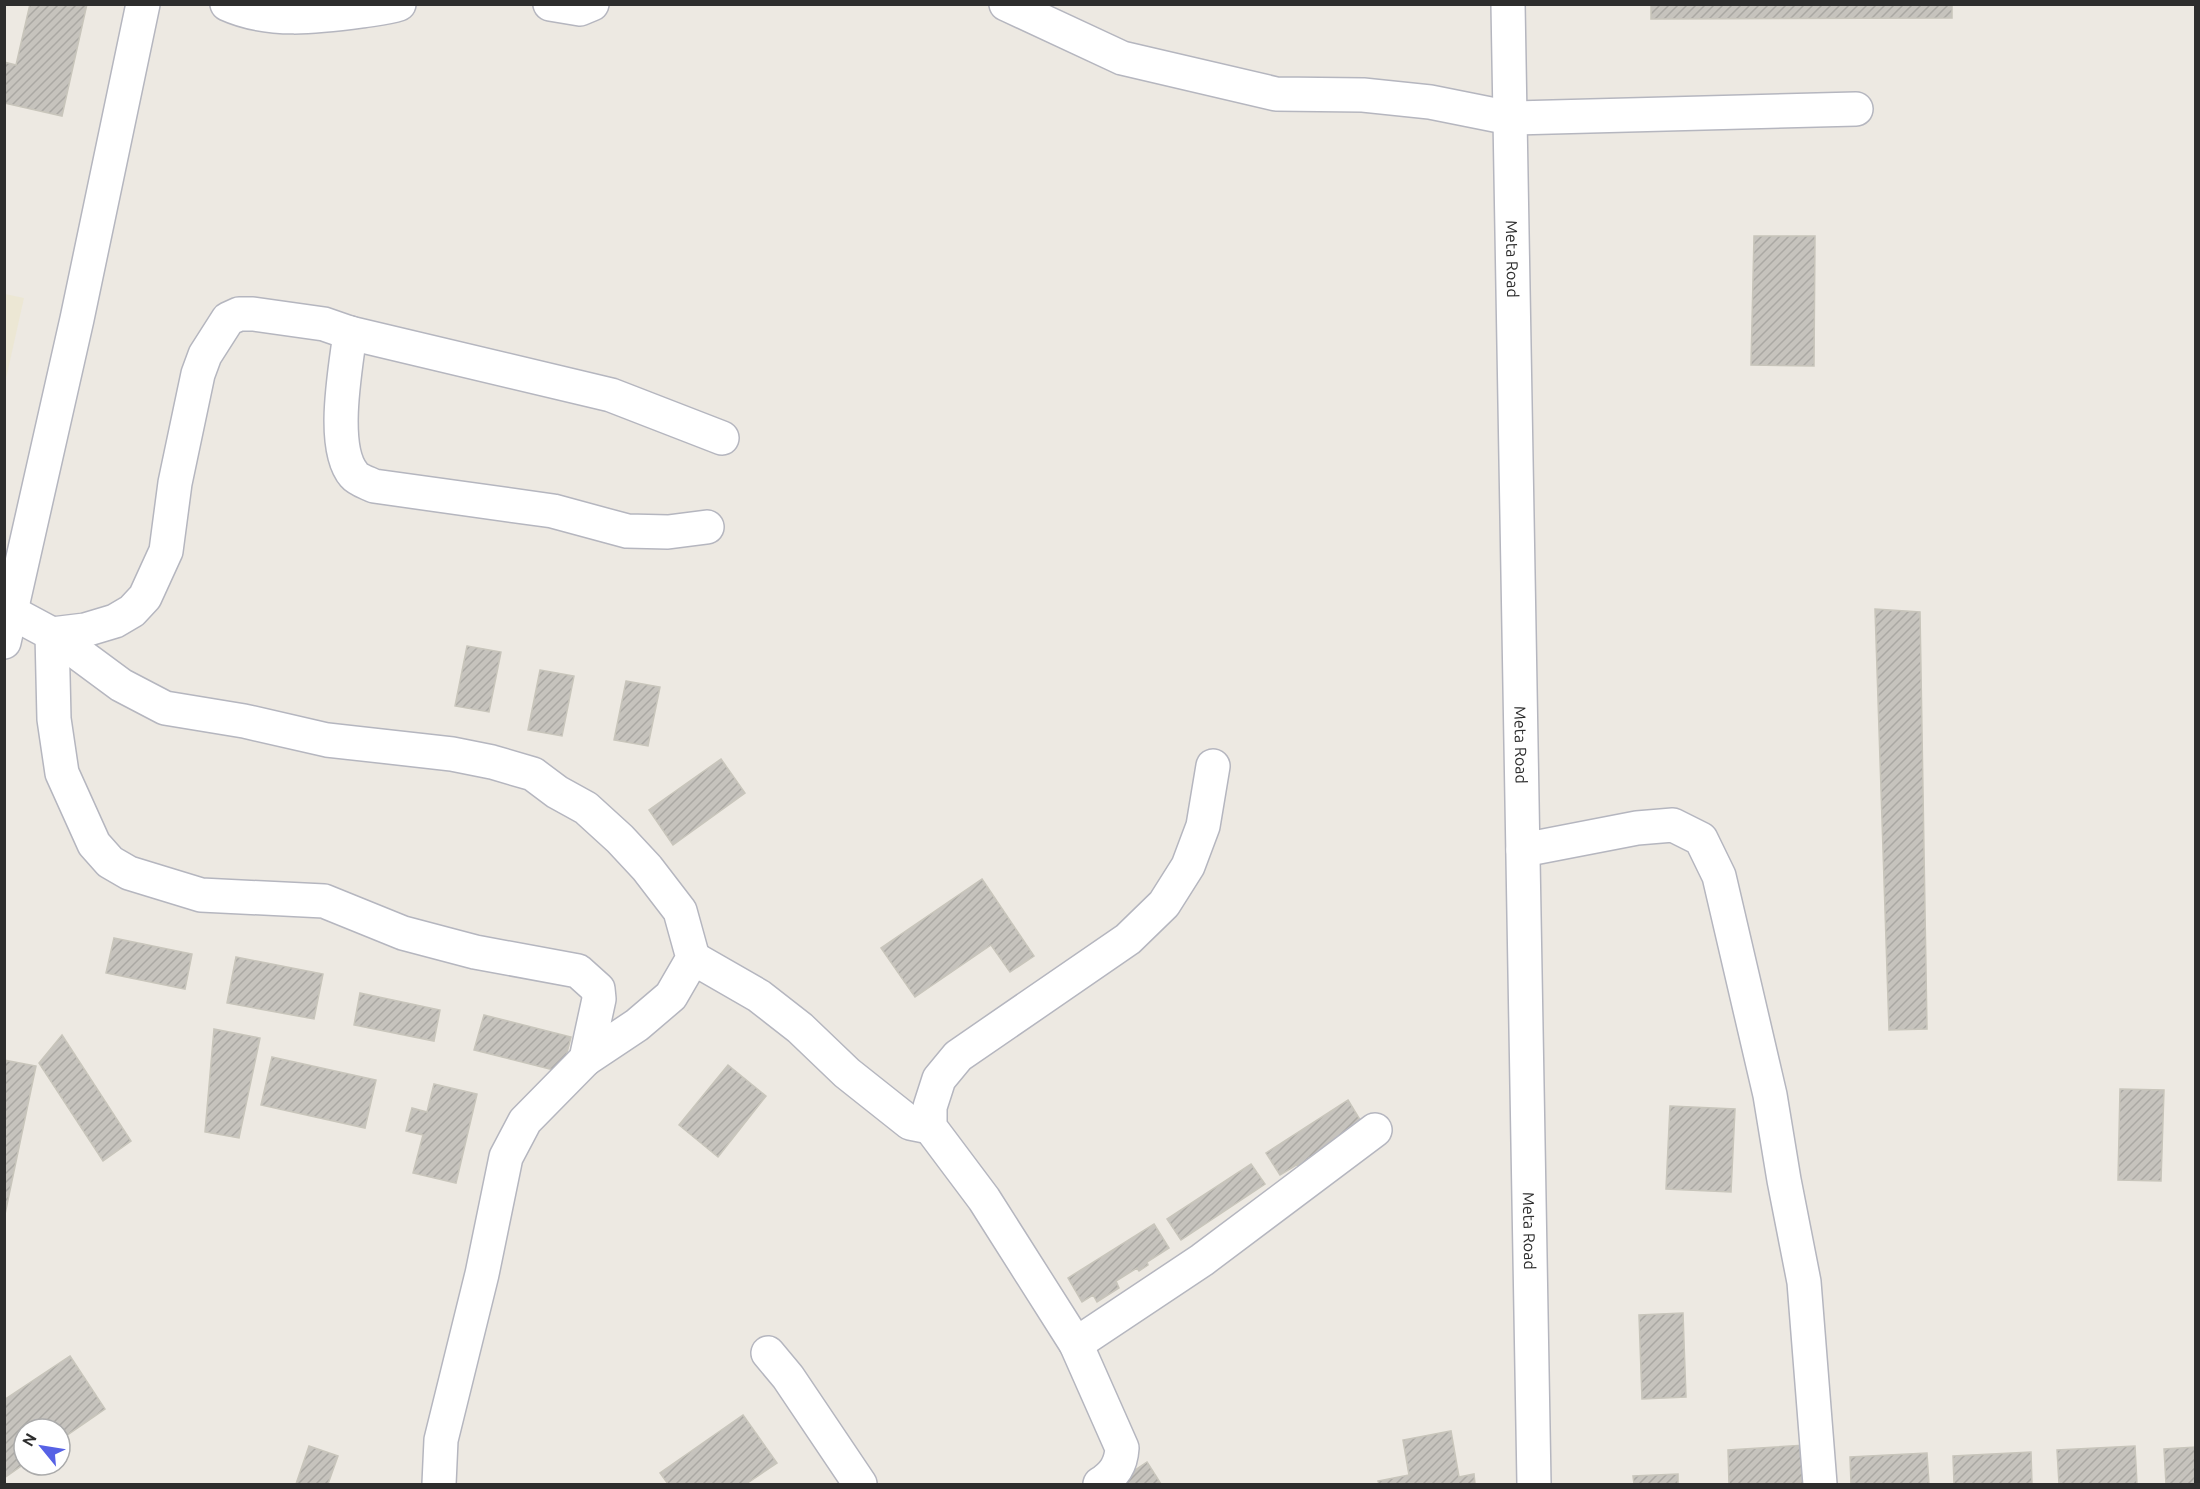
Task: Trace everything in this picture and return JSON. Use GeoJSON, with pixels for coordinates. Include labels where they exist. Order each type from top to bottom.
{"type":"FeatureCollection","features":[{"type":"Feature","properties":{"kind":"street"},"geometry":{"type":"LineString","coordinates":[[144,4],[77,320],[8,627],[52,634],[85,630],[115,621],[132,611],[146,597],[166,551],[175,483],[198,374],[205,355],[228,319],[238,314],[324,324],[350,333],[611,395],[722,438]]}},
{"type":"Feature","properties":{"kind":"street"},"geometry":{"type":"LineString","coordinates":[[227,4],[235,8],[284,18],[338,14],[399,4]]}},
{"type":"Feature","properties":{"kind":"street"},"geometry":{"type":"LineString","coordinates":[[550,4],[580,9],[592,4]]}},
{"type":"Feature","properties":{"kind":"street"},"geometry":{"type":"LineString","coordinates":[[1006,4],[1122,58],[1276,94],[1363,95],[1430,102],[1510,118],[1856,109]]}},
{"type":"Feature","properties":{"kind":"street","name":"Meta Road"},"geometry":{"type":"LineString","coordinates":[[1508,4],[1534,1485]]}},
{"type":"Feature","properties":{"kind":"street"},"geometry":{"type":"LineString","coordinates":[[350,333],[340,417],[345,458],[354,476],[374,486],[553,511],[627,531],[668,532],[706,527]]}},
{"type":"Feature","properties":{"kind":"street"},"geometry":{"type":"LineString","coordinates":[[52,634],[121,685],[165,708],[327,740],[452,754],[492,762],[532,774],[586,808],[647,868],[680,911],[693,958],[759,996],[800,1028],[847,1073],[910,1123],[930,1127]]}},
{"type":"Feature","properties":{"kind":"street"},"geometry":{"type":"LineString","coordinates":[[52,634],[54,719],[62,773],[94,844],[110,862],[129,873],[201,895],[324,901],[404,933],[475,952],[578,971],[598,988],[599,999],[586,1059]]}},
{"type":"Feature","properties":{"kind":"street"},"geometry":{"type":"LineString","coordinates":[[1100,1485],[1115,1471],[1121,1461],[1122,1448],[1077,1344],[984,1199],[930,1127],[930,1107],[939,1079],[958,1056],[1128,939],[1164,904],[1188,866],[1203,826],[1214,766]]}},
{"type":"Feature","properties":{"kind":"street"},"geometry":{"type":"LineString","coordinates":[[1523,850],[1637,828],[1673,825],[1701,839],[1719,876],[1770,1095],[1804,1282],[1820,1485]]}},
{"type":"Feature","properties":{"kind":"street"},"geometry":{"type":"LineString","coordinates":[[439,1485],[441,1440],[482,1274],[506,1157],[525,1121],[586,1059],[637,1025],[671,996],[693,958]]}},
{"type":"Feature","properties":{"kind":"street"},"geometry":{"type":"LineString","coordinates":[[1077,1344],[1202,1260],[1375,1130]]}},
{"type":"Feature","properties":{"kind":"street"},"geometry":{"type":"LineString","coordinates":[[768,1353],[788,1377],[860,1485]]}},
{"type":"Feature","properties":{"kind":"shaded area"},"geometry":{"type":"Polygon","coordinates":[[[4,294],[24,298],[5,383],[4,294]]]}},
{"type":"Feature","properties":{"kind":"building"},"geometry":{"type":"Polygon","coordinates":[[[30,4],[87,4],[62,116],[4,103],[4,62],[16,65],[30,4]]]}},
{"type":"Feature","properties":{"kind":"building"},"geometry":{"type":"Polygon","coordinates":[[[1651,4],[1952,4],[1952,18],[1651,19],[1651,4]]]}},
{"type":"Feature","properties":{"kind":"building"},"geometry":{"type":"Polygon","coordinates":[[[1754,236],[1815,236],[1814,366],[1751,365],[1754,236]]]}},
{"type":"Feature","properties":{"kind":"building"},"geometry":{"type":"Polygon","coordinates":[[[1875,609],[1920,612],[1927,1029],[1889,1030],[1875,609]]]}},
{"type":"Feature","properties":{"kind":"building"},"geometry":{"type":"Polygon","coordinates":[[[467,646],[501,652],[489,712],[455,706],[467,646]]]}},
{"type":"Feature","properties":{"kind":"building"},"geometry":{"type":"Polygon","coordinates":[[[540,670],[574,676],[562,736],[528,730],[540,670]]]}},
{"type":"Feature","properties":{"kind":"building"},"geometry":{"type":"Polygon","coordinates":[[[626,681],[660,687],[648,746],[614,740],[626,681]]]}},
{"type":"Feature","properties":{"kind":"building"},"geometry":{"type":"Polygon","coordinates":[[[721,759],[745,793],[673,845],[649,810],[721,759]]]}},
{"type":"Feature","properties":{"kind":"building"},"geometry":{"type":"Polygon","coordinates":[[[982,879],[1034,956],[1010,972],[991,945],[915,997],[881,948],[982,879]]]}},
{"type":"Feature","properties":{"kind":"building"},"geometry":{"type":"Polygon","coordinates":[[[114,938],[192,954],[185,989],[106,973],[114,938]]]}},
{"type":"Feature","properties":{"kind":"building"},"geometry":{"type":"Polygon","coordinates":[[[236,957],[323,974],[314,1019],[227,1003],[236,957]]]}},
{"type":"Feature","properties":{"kind":"building"},"geometry":{"type":"Polygon","coordinates":[[[360,993],[440,1010],[434,1041],[354,1025],[360,993]]]}},
{"type":"Feature","properties":{"kind":"building"},"geometry":{"type":"Polygon","coordinates":[[[484,1015],[571,1037],[562,1072],[474,1050],[484,1015]]]}},
{"type":"Feature","properties":{"kind":"building"},"geometry":{"type":"Polygon","coordinates":[[[214,1029],[260,1038],[239,1138],[205,1132],[214,1029]]]}},
{"type":"Feature","properties":{"kind":"building"},"geometry":{"type":"Polygon","coordinates":[[[62,1035],[131,1141],[103,1161],[39,1063],[62,1035]]]}},
{"type":"Feature","properties":{"kind":"building"},"geometry":{"type":"Polygon","coordinates":[[[272,1057],[376,1080],[365,1128],[261,1105],[272,1057]]]}},
{"type":"Feature","properties":{"kind":"building"},"geometry":{"type":"Polygon","coordinates":[[[4,1060],[36,1066],[4,1219],[4,1060]]]}},
{"type":"Feature","properties":{"kind":"building"},"geometry":{"type":"Polygon","coordinates":[[[728,1065],[766,1096],[718,1157],[679,1125],[728,1065]]]}},
{"type":"Feature","properties":{"kind":"building"},"geometry":{"type":"Polygon","coordinates":[[[434,1084],[477,1094],[456,1183],[413,1173],[423,1135],[406,1131],[412,1108],[427,1112],[434,1084]]]}},
{"type":"Feature","properties":{"kind":"building"},"geometry":{"type":"Polygon","coordinates":[[[2120,1089],[2164,1090],[2161,1181],[2118,1180],[2120,1089]]]}},
{"type":"Feature","properties":{"kind":"building"},"geometry":{"type":"Polygon","coordinates":[[[1348,1100],[1362,1123],[1309,1158],[1311,1162],[1301,1168],[1298,1164],[1280,1175],[1266,1153],[1348,1100]]]}},
{"type":"Feature","properties":{"kind":"building"},"geometry":{"type":"Polygon","coordinates":[[[1670,1106],[1735,1109],[1731,1192],[1666,1189],[1670,1106]]]}},
{"type":"Feature","properties":{"kind":"building"},"geometry":{"type":"Polygon","coordinates":[[[1251,1164],[1265,1184],[1181,1240],[1167,1219],[1251,1164]]]}},
{"type":"Feature","properties":{"kind":"building"},"geometry":{"type":"Polygon","coordinates":[[[1154,1224],[1169,1248],[1147,1262],[1148,1265],[1139,1271],[1137,1268],[1116,1281],[1119,1288],[1097,1302],[1093,1295],[1082,1302],[1068,1278],[1154,1224]]]}},
{"type":"Feature","properties":{"kind":"building"},"geometry":{"type":"Polygon","coordinates":[[[1683,1313],[1686,1397],[1642,1399],[1639,1315],[1683,1313]]]}},
{"type":"Feature","properties":{"kind":"building"},"geometry":{"type":"Polygon","coordinates":[[[70,1356],[105,1409],[72,1432],[72,1417],[12,1417],[12,1472],[4,1478],[4,1400],[70,1356]]]}},
{"type":"Feature","properties":{"kind":"building"},"geometry":{"type":"Polygon","coordinates":[[[743,1415],[777,1463],[746,1484],[668,1484],[660,1473],[743,1415]]]}},
{"type":"Feature","properties":{"kind":"building"},"geometry":{"type":"Polygon","coordinates":[[[1451,1431],[1459,1477],[1474,1474],[1475,1484],[1379,1484],[1378,1481],[1409,1475],[1403,1440],[1451,1431]]]}},
{"type":"Feature","properties":{"kind":"building"},"geometry":{"type":"Polygon","coordinates":[[[1806,1445],[1808,1484],[1729,1484],[1728,1450],[1806,1445]]]}},
{"type":"Feature","properties":{"kind":"building"},"geometry":{"type":"Polygon","coordinates":[[[309,1446],[338,1456],[328,1484],[296,1484],[309,1446]]]}},
{"type":"Feature","properties":{"kind":"building"},"geometry":{"type":"Polygon","coordinates":[[[2135,1446],[2137,1484],[2059,1484],[2057,1450],[2135,1446]]]}},
{"type":"Feature","properties":{"kind":"building"},"geometry":{"type":"Polygon","coordinates":[[[2196,1447],[2196,1484],[2166,1484],[2164,1449],[2196,1447]]]}},
{"type":"Feature","properties":{"kind":"building"},"geometry":{"type":"Polygon","coordinates":[[[2031,1452],[2032,1484],[1954,1484],[1953,1456],[2031,1452]]]}},
{"type":"Feature","properties":{"kind":"building"},"geometry":{"type":"Polygon","coordinates":[[[1927,1453],[1929,1484],[1851,1484],[1850,1457],[1927,1453]]]}},
{"type":"Feature","properties":{"kind":"building"},"geometry":{"type":"Polygon","coordinates":[[[1147,1462],[1161,1484],[1114,1484],[1147,1462]]]}},
{"type":"Feature","properties":{"kind":"building"},"geometry":{"type":"Polygon","coordinates":[[[1678,1474],[1678,1484],[1634,1484],[1633,1476],[1678,1474]]]}}]}
